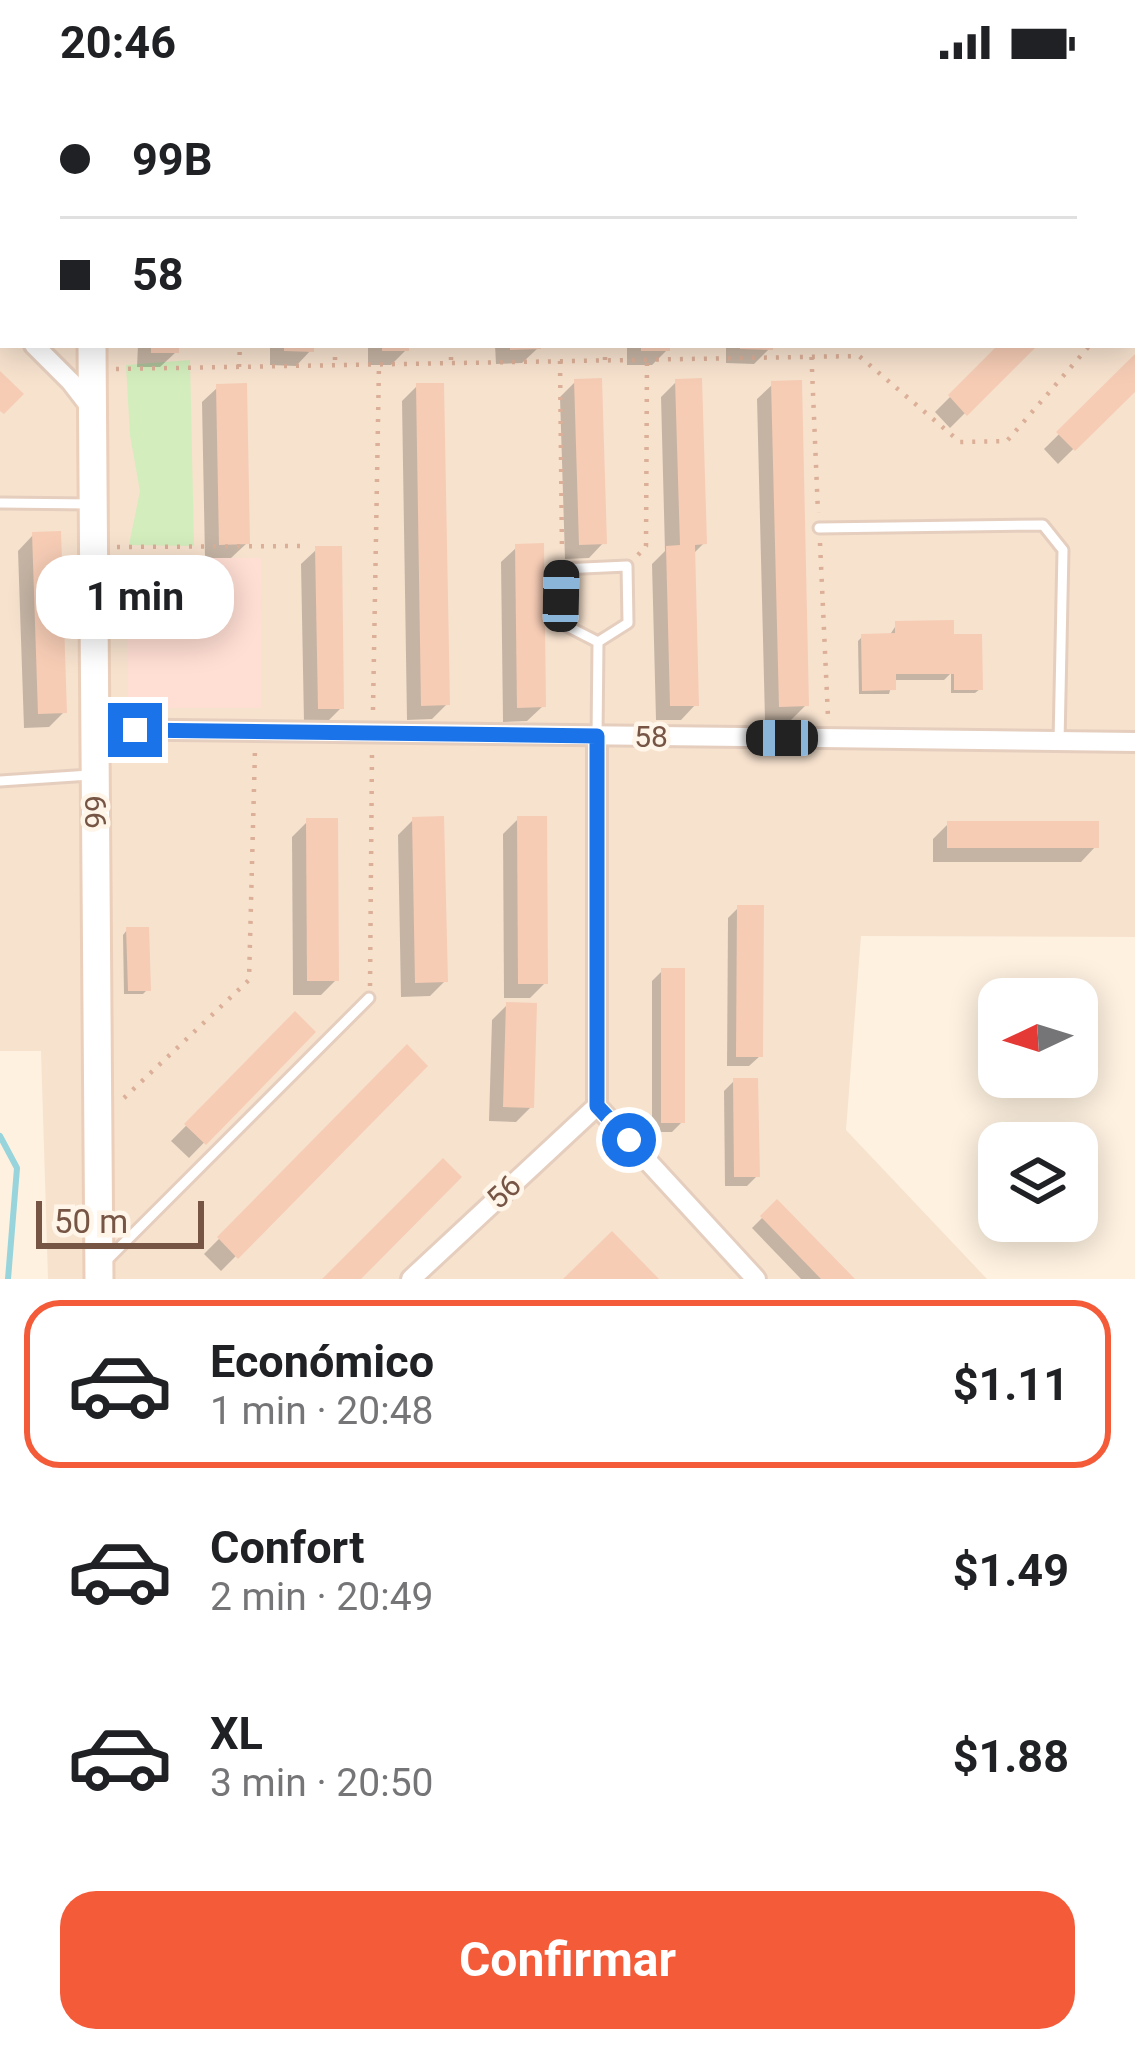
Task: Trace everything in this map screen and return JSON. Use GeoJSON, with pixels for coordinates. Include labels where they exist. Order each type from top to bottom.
{"type":"FeatureCollection","features":[{"type":"Feature","properties":{"kind":"street"},"geometry":{"type":"LineString","coordinates":[[37,348],[92,411]]}},
{"type":"Feature","properties":{"kind":"street","name":"99"},"geometry":{"type":"LineString","coordinates":[[92,357],[99,1273]]}},
{"type":"Feature","properties":{"kind":"street","name":"58"},"geometry":{"type":"LineString","coordinates":[[95,730],[1135,742]]}},
{"type":"Feature","properties":{"kind":"street"},"geometry":{"type":"LineString","coordinates":[[597,736],[597,1106],[756,1279]]}},
{"type":"Feature","properties":{"kind":"street","name":"56"},"geometry":{"type":"LineString","coordinates":[[411,1279],[597,1106]]}},
{"type":"Feature","properties":{"kind":"lane"},"geometry":{"type":"LineString","coordinates":[[0,503],[93,504]]}},
{"type":"Feature","properties":{"kind":"lane"},"geometry":{"type":"LineString","coordinates":[[819,528],[1043,525],[1063,550],[1060,742]]}},
{"type":"Feature","properties":{"kind":"lane"},"geometry":{"type":"LineString","coordinates":[[627,566],[628,623],[598,642],[560,622],[562,569],[627,566]]}},
{"type":"Feature","properties":{"kind":"lane"},"geometry":{"type":"LineString","coordinates":[[597,736],[598,642]]}},
{"type":"Feature","properties":{"kind":"lane"},"geometry":{"type":"LineString","coordinates":[[0,781],[95,774]]}},
{"type":"Feature","properties":{"kind":"lane"},"geometry":{"type":"LineString","coordinates":[[99,1273],[370,998]]}},
{"type":"Feature","properties":{"kind":"path"},"geometry":{"type":"LineString","coordinates":[[239,367],[240,348]]}},
{"type":"Feature","properties":{"kind":"path"},"geometry":{"type":"LineString","coordinates":[[335,348],[335,365]]}},
{"type":"Feature","properties":{"kind":"path"},"geometry":{"type":"LineString","coordinates":[[451,348],[451,363]]}},
{"type":"Feature","properties":{"kind":"path"},"geometry":{"type":"LineString","coordinates":[[604,348],[605,360]]}},
{"type":"Feature","properties":{"kind":"path"},"geometry":{"type":"LineString","coordinates":[[92,357],[239,367],[859,356],[960,442],[1007,441],[1087,348]]}},
{"type":"Feature","properties":{"kind":"path"},"geometry":{"type":"LineString","coordinates":[[627,566],[646,546],[647,359]]}},
{"type":"Feature","properties":{"kind":"path"},"geometry":{"type":"LineString","coordinates":[[560,361],[562,569]]}},
{"type":"Feature","properties":{"kind":"path"},"geometry":{"type":"LineString","coordinates":[[370,998],[379,364]]}},
{"type":"Feature","properties":{"kind":"path"},"geometry":{"type":"LineString","coordinates":[[94,547],[302,546]]}},
{"type":"Feature","properties":{"kind":"path"},"geometry":{"type":"LineString","coordinates":[[98,1123],[249,980],[255,731]]}},
{"type":"Feature","properties":{"kind":"shaded area"},"geometry":{"type":"Polygon","coordinates":[[[0,348],[1135,348],[1135,937],[861,936],[846,1130],[987,1279],[48,1279],[41,1051],[0,1051],[0,348]]]}},
{"type":"Feature","properties":{"kind":"shaded area"},"geometry":{"type":"Polygon","coordinates":[[[128,557],[261,558],[261,708],[128,708],[128,557]]]}},
{"type":"Feature","properties":{"kind":"green space"},"geometry":{"type":"Polygon","coordinates":[[[190,360],[194,546],[129,545],[140,491],[130,435],[126,365],[190,360]]]}},
{"type":"Feature","properties":{"kind":"building"},"geometry":{"type":"Polygon","coordinates":[[[151,348],[179,348],[179,353],[151,353],[151,348]]]}},
{"type":"Feature","properties":{"kind":"building"},"geometry":{"type":"Polygon","coordinates":[[[284,348],[314,348],[314,352],[284,348]]]}},
{"type":"Feature","properties":{"kind":"building"},"geometry":{"type":"Polygon","coordinates":[[[995,348],[1035,348],[967,416],[948,395],[995,348]]]}},
{"type":"Feature","properties":{"kind":"building"},"geometry":{"type":"Polygon","coordinates":[[[1135,354],[1135,392],[1075,451],[1056,432],[1135,354]]]}},
{"type":"Feature","properties":{"kind":"building"},"geometry":{"type":"Polygon","coordinates":[[[0,371],[24,394],[4,414],[0,411],[0,371]]]}},
{"type":"Feature","properties":{"kind":"building"},"geometry":{"type":"Polygon","coordinates":[[[602,378],[607,544],[579,545],[574,379],[602,378]]]}},
{"type":"Feature","properties":{"kind":"building"},"geometry":{"type":"Polygon","coordinates":[[[702,378],[707,544],[695,545],[699,706],[670,706],[666,546],[680,545],[675,379],[702,378]]]}},
{"type":"Feature","properties":{"kind":"building"},"geometry":{"type":"Polygon","coordinates":[[[802,380],[809,706],[779,707],[771,381],[802,380]]]}},
{"type":"Feature","properties":{"kind":"building"},"geometry":{"type":"Polygon","coordinates":[[[247,383],[250,544],[219,545],[216,384],[247,383]]]}},
{"type":"Feature","properties":{"kind":"building"},"geometry":{"type":"Polygon","coordinates":[[[416,383],[444,383],[450,705],[421,706],[416,383]]]}},
{"type":"Feature","properties":{"kind":"building"},"geometry":{"type":"Polygon","coordinates":[[[61,531],[67,713],[38,714],[32,532],[61,531]]]}},
{"type":"Feature","properties":{"kind":"building"},"geometry":{"type":"Polygon","coordinates":[[[544,543],[546,707],[517,708],[515,544],[544,543]]]}},
{"type":"Feature","properties":{"kind":"building"},"geometry":{"type":"Polygon","coordinates":[[[315,546],[342,546],[344,709],[318,709],[315,546]]]}},
{"type":"Feature","properties":{"kind":"building"},"geometry":{"type":"Polygon","coordinates":[[[954,620],[954,634],[982,634],[983,690],[954,690],[954,674],[896,674],[896,690],[862,691],[861,634],[895,633],[895,621],[954,620]]]}},
{"type":"Feature","properties":{"kind":"building"},"geometry":{"type":"Polygon","coordinates":[[[444,816],[448,982],[415,983],[412,817],[444,816]]]}},
{"type":"Feature","properties":{"kind":"building"},"geometry":{"type":"Polygon","coordinates":[[[517,816],[547,816],[548,984],[518,984],[517,816]]]}},
{"type":"Feature","properties":{"kind":"building"},"geometry":{"type":"Polygon","coordinates":[[[306,818],[338,818],[339,981],[307,981],[306,818]]]}},
{"type":"Feature","properties":{"kind":"building"},"geometry":{"type":"Polygon","coordinates":[[[947,821],[1099,821],[1099,848],[947,848],[947,821]]]}},
{"type":"Feature","properties":{"kind":"building"},"geometry":{"type":"Polygon","coordinates":[[[737,905],[764,905],[763,1057],[736,1057],[737,905]]]}},
{"type":"Feature","properties":{"kind":"building"},"geometry":{"type":"Polygon","coordinates":[[[126,927],[149,927],[151,991],[128,991],[126,927]]]}},
{"type":"Feature","properties":{"kind":"building"},"geometry":{"type":"Polygon","coordinates":[[[661,968],[685,968],[685,1123],[661,1123],[661,968]]]}},
{"type":"Feature","properties":{"kind":"building"},"geometry":{"type":"Polygon","coordinates":[[[506,1002],[537,1003],[534,1108],[503,1107],[506,1002]]]}},
{"type":"Feature","properties":{"kind":"building"},"geometry":{"type":"Polygon","coordinates":[[[295,1011],[316,1032],[206,1145],[184,1124],[295,1011]]]}},
{"type":"Feature","properties":{"kind":"building"},"geometry":{"type":"Polygon","coordinates":[[[407,1044],[428,1066],[238,1259],[217,1237],[407,1044]]]}},
{"type":"Feature","properties":{"kind":"building"},"geometry":{"type":"Polygon","coordinates":[[[733,1078],[758,1078],[760,1177],[734,1177],[733,1078]]]}},
{"type":"Feature","properties":{"kind":"building"},"geometry":{"type":"Polygon","coordinates":[[[443,1158],[462,1177],[361,1279],[322,1279],[443,1158]]]}},
{"type":"Feature","properties":{"kind":"building"},"geometry":{"type":"Polygon","coordinates":[[[777,1199],[855,1279],[821,1279],[760,1216],[777,1199]]]}},
{"type":"Feature","properties":{"kind":"building"},"geometry":{"type":"Polygon","coordinates":[[[612,1231],[659,1279],[563,1279],[612,1231]]]}},
{"type":"Feature","properties":{"kind":"waterway"},"geometry":{"type":"LineString","coordinates":[[0,1136],[17,1168],[8,1279]]}},
{"type":"Feature","properties":{"kind":"route"},"geometry":{"type":"LineString","coordinates":[[135,730],[597,736],[597,1106],[629,1140]]}}]}
